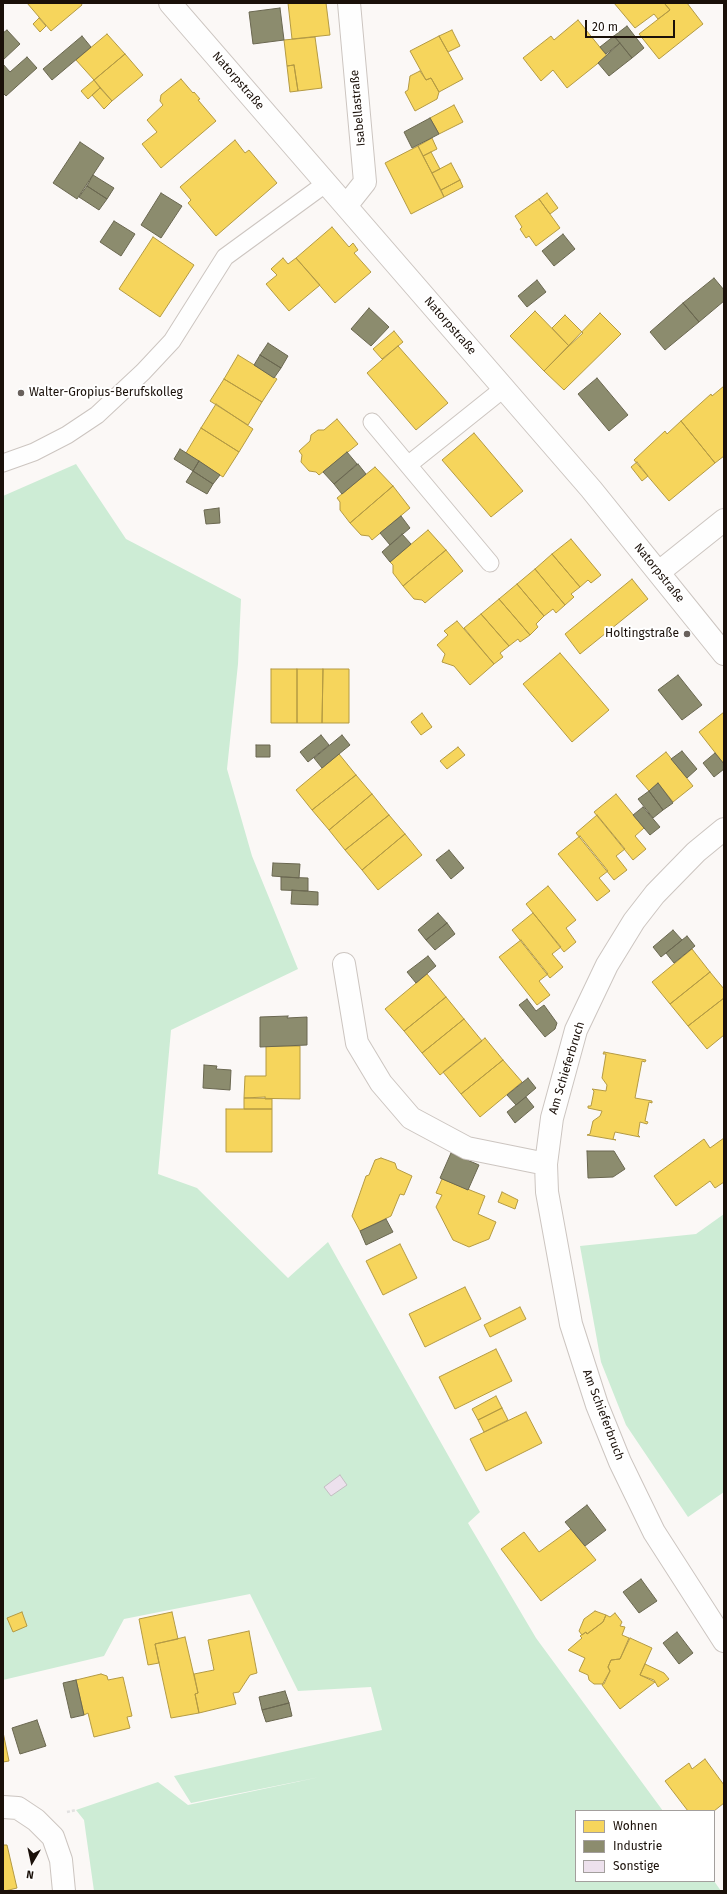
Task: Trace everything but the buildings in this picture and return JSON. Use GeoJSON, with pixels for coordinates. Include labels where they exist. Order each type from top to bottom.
{"type":"FeatureCollection","features":[{"type":"Feature","properties":{"kind":"street","name":"Natorpstraße"},"geometry":{"type":"LineString","coordinates":[[170,3],[590,489],[659,572],[724,654]]}},
{"type":"Feature","properties":{"kind":"street","name":"Isabellastraße"},"geometry":{"type":"LineString","coordinates":[[346,206],[365,182],[349,3]]}},
{"type":"Feature","properties":{"kind":"street"},"geometry":{"type":"LineString","coordinates":[[659,572],[724,520]]}},
{"type":"Feature","properties":{"kind":"street","name":"Am Schieferbruch"},"geometry":{"type":"LineString","coordinates":[[724,829],[696,852],[655,894],[633,922],[606,965],[576,1030],[552,1118],[546,1164],[547,1192],[571,1324],[594,1397],[620,1462],[654,1532],[724,1641]]}},
{"type":"Feature","properties":{"kind":"street"},"geometry":{"type":"LineString","coordinates":[[344,964],[357,1043],[381,1083],[411,1118],[467,1148],[546,1164]]}},
{"type":"Feature","properties":{"kind":"street"},"geometry":{"type":"LineString","coordinates":[[3,1807],[18,1808],[36,1820],[53,1837],[61,1860],[64,1891]]}},
{"type":"Feature","properties":{"kind":"lane"},"geometry":{"type":"LineString","coordinates":[[3,464],[34,452],[67,435],[98,415],[143,372],[172,341],[226,257],[325,184]]}},
{"type":"Feature","properties":{"kind":"lane"},"geometry":{"type":"LineString","coordinates":[[408,465],[503,389]]}},
{"type":"Feature","properties":{"kind":"lane"},"geometry":{"type":"LineString","coordinates":[[372,422],[490,562]]}},
{"type":"Feature","properties":{"kind":"green space"},"geometry":{"type":"Polygon","coordinates":[[[76,464],[126,539],[241,599],[238,664],[227,769],[252,856],[298,969],[171,1030],[158,1174],[197,1188],[288,1278],[328,1242],[480,1512],[468,1523],[536,1638],[662,1810],[575,1810],[575,1882],[715,1882],[721,1891],[94,1891],[84,1820],[76,1810],[158,1782],[188,1805],[320,1777],[191,1803],[174,1776],[382,1730],[371,1687],[298,1691],[250,1594],[124,1619],[104,1656],[3,1680],[3,496],[76,464]]]}},
{"type":"Feature","properties":{"kind":"green space"},"geometry":{"type":"Polygon","coordinates":[[[724,1214],[724,1492],[688,1517],[626,1425],[601,1362],[580,1246],[696,1234],[724,1214]]]}},
{"type":"Feature","properties":{"kind":"place","name":"Walter-Gropius-Berufskolleg"},"geometry":{"type":"Point","coordinates":[21,393]}},
{"type":"Feature","properties":{"kind":"place","name":"Holtingstraße"},"geometry":{"type":"Point","coordinates":[687,634]}}]}
